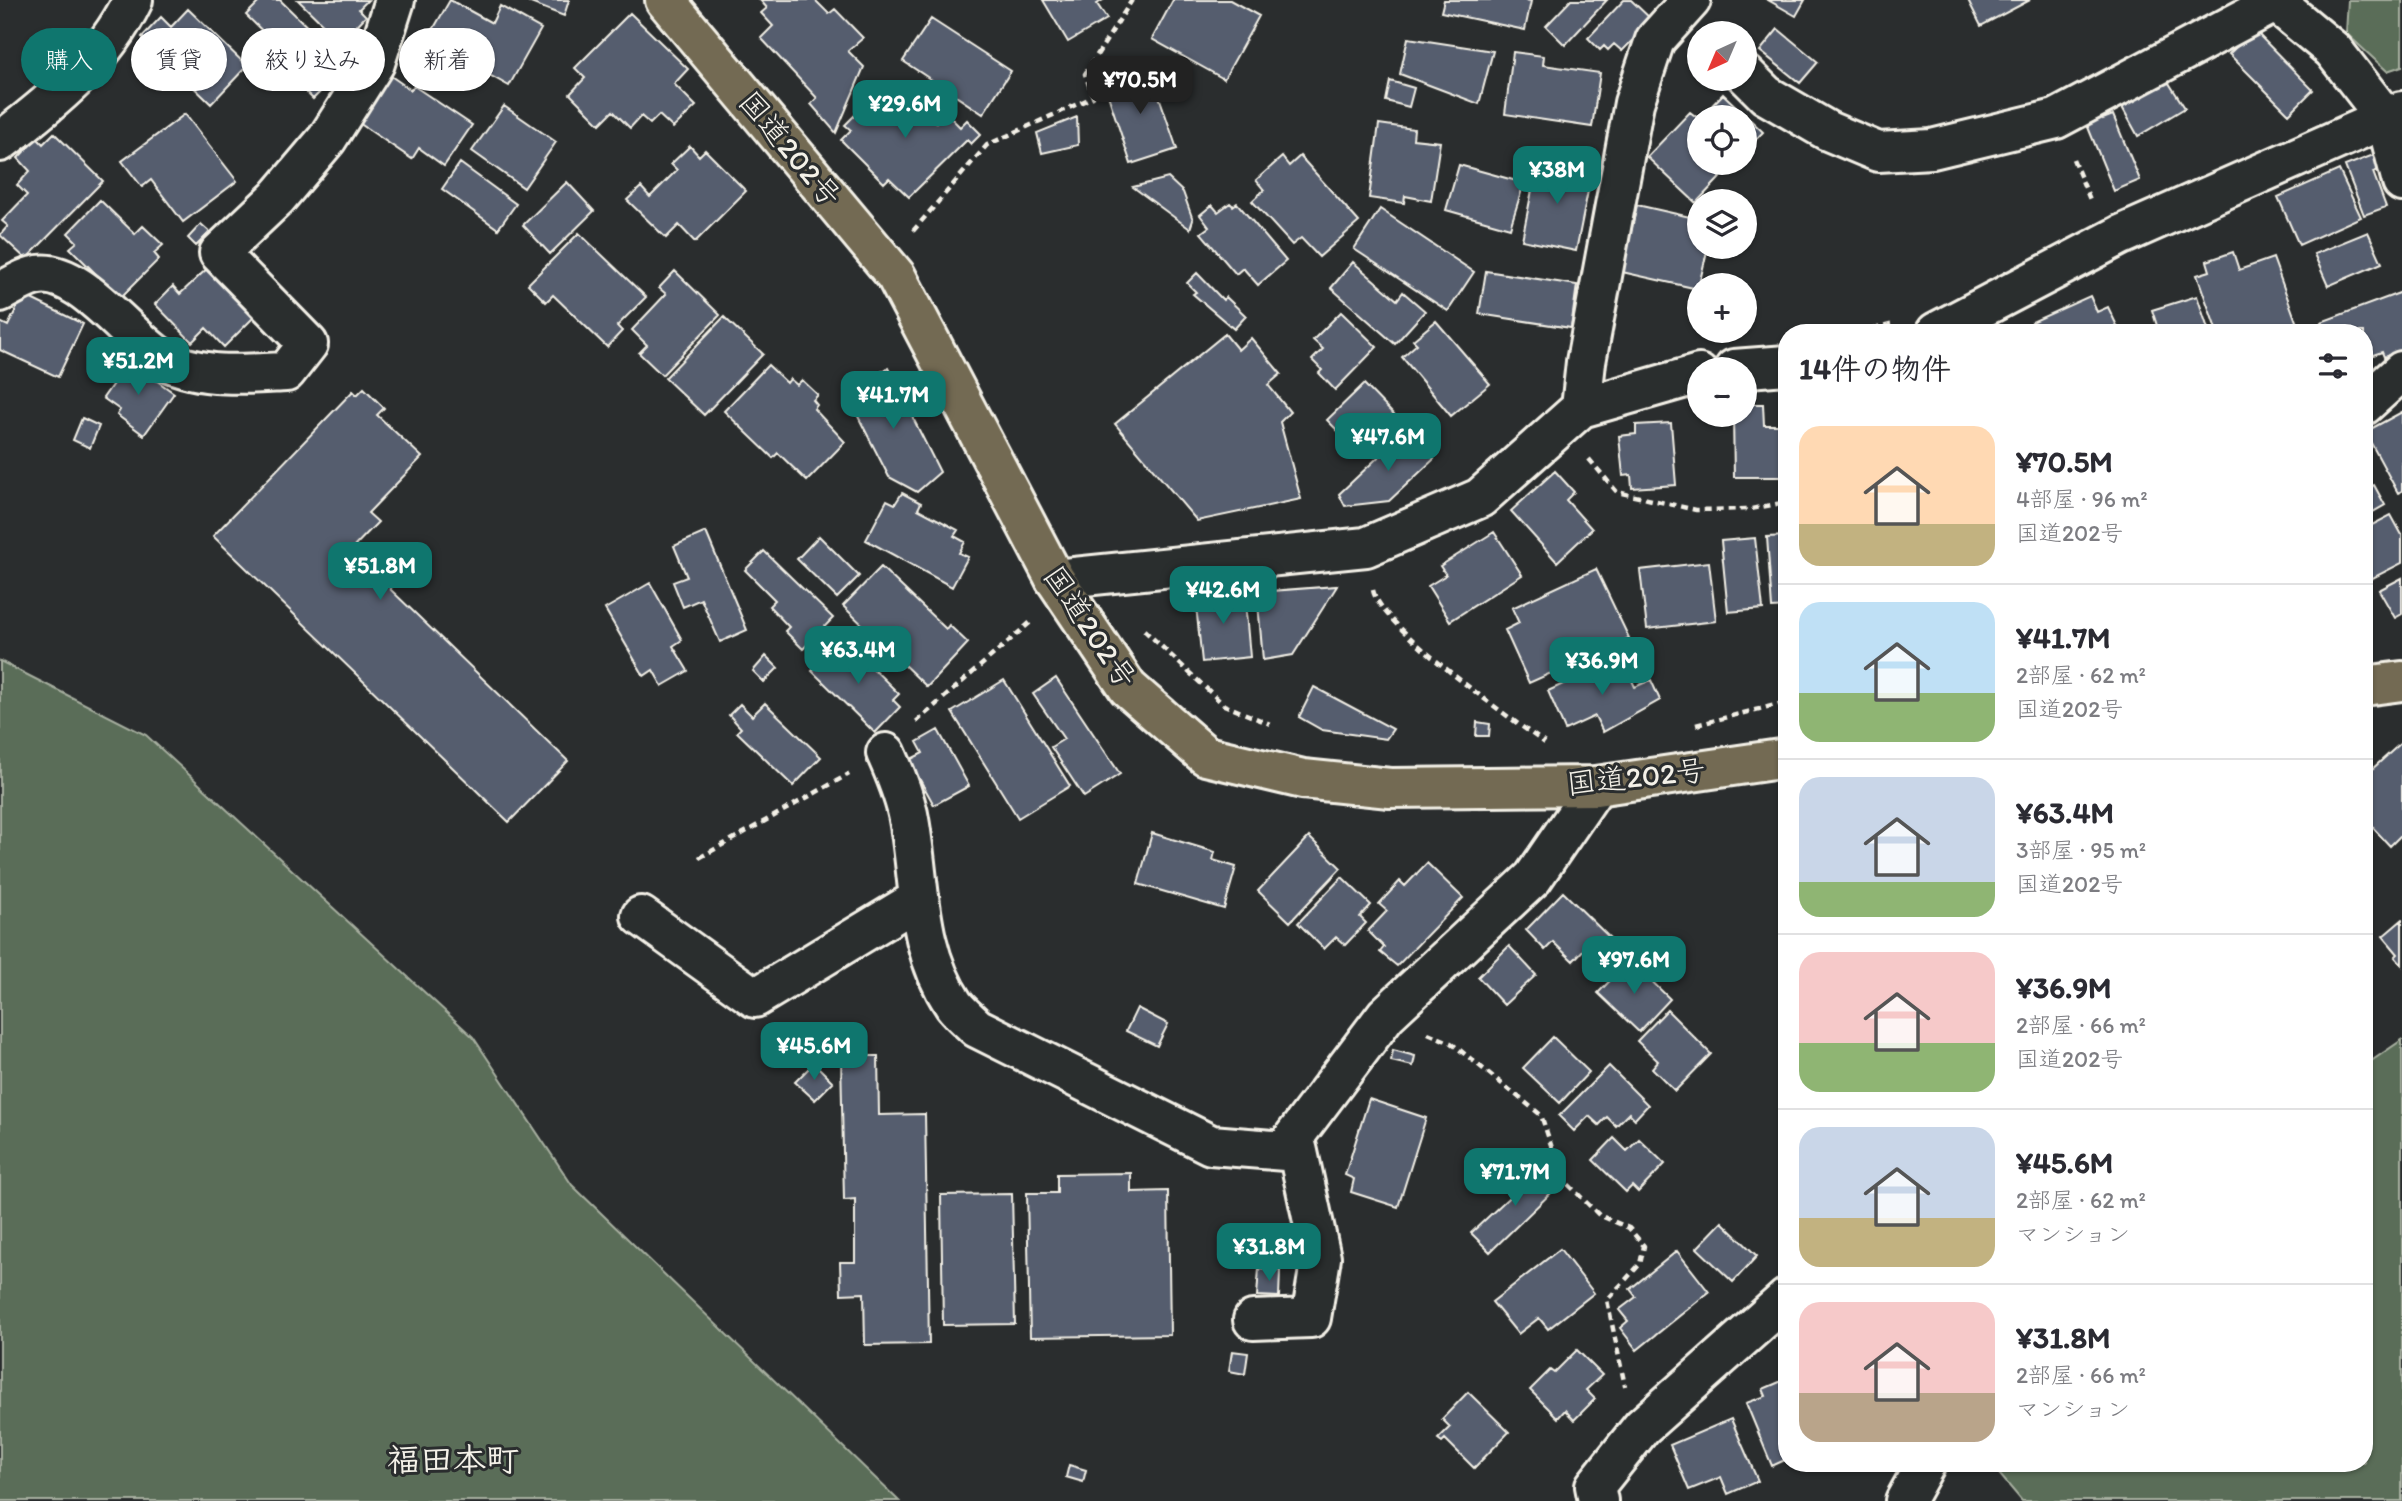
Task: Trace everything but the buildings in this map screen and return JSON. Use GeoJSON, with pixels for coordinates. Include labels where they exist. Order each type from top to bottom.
{"type":"FeatureCollection","features":[{"type":"Feature","properties":{"kind":"highway","name":"国道202号"},"geometry":{"type":"LineString","coordinates":[[665,0],[886,264],[902,288],[1055,579],[1128,688],[1206,756],[1303,779],[1390,788],[1596,786],[1778,759]]}},
{"type":"Feature","properties":{"kind":"highway"},"geometry":{"type":"LineString","coordinates":[[2373,685],[2402,681]]}},
{"type":"Feature","properties":{"kind":"street"},"geometry":{"type":"LineString","coordinates":[[0,142],[57,98],[97,55],[124,20],[133,0]]}},
{"type":"Feature","properties":{"kind":"street"},"geometry":{"type":"LineString","coordinates":[[0,292],[36,275],[70,281],[160,357],[184,368],[231,374],[286,372],[308,344],[219,253],[277,198],[327,139],[374,63],[395,0]]}},
{"type":"Feature","properties":{"kind":"street"},"geometry":{"type":"LineString","coordinates":[[1757,86],[1766,95],[1828,131],[1878,152],[1932,149],[2056,119],[2277,1],[2333,50],[2393,114],[2402,182]]}},
{"type":"Feature","properties":{"kind":"street"},"geometry":{"type":"LineString","coordinates":[[1571,417],[1586,362],[1634,103],[1655,40],[1686,11]]}},
{"type":"Feature","properties":{"kind":"street"},"geometry":{"type":"LineString","coordinates":[[1951,324],[2121,234],[2393,114]]}},
{"type":"Feature","properties":{"kind":"street"},"geometry":{"type":"LineString","coordinates":[[1757,367],[1778,366]]}},
{"type":"Feature","properties":{"kind":"street"},"geometry":{"type":"LineString","coordinates":[[2373,397],[2402,371]]}},
{"type":"Feature","properties":{"kind":"street"},"geometry":{"type":"LineString","coordinates":[[1055,579],[1366,547],[1480,498],[1571,417],[1687,378]]}},
{"type":"Feature","properties":{"kind":"street"},"geometry":{"type":"LineString","coordinates":[[886,753],[898,780],[908,814],[917,900],[932,959],[955,1005],[977,1028],[1211,1145],[1298,1152]]}},
{"type":"Feature","properties":{"kind":"street"},"geometry":{"type":"LineString","coordinates":[[1253,1320],[1311,1318],[1321,1258],[1294,1137],[1385,1015],[1533,878],[1596,786]]}},
{"type":"Feature","properties":{"kind":"street"},"geometry":{"type":"LineString","coordinates":[[641,916],[755,998],[917,900]]}},
{"type":"Feature","properties":{"kind":"street"},"geometry":{"type":"LineString","coordinates":[[1598,1501],[1595,1486],[1642,1427],[1778,1306]]}},
{"type":"Feature","properties":{"kind":"street"},"geometry":{"type":"LineString","coordinates":[[1905,1501],[1921,1472]]}},
{"type":"Feature","properties":{"kind":"path"},"geometry":{"type":"LineString","coordinates":[[886,264],[987,145],[1093,97],[1085,74],[1132,0]]}},
{"type":"Feature","properties":{"kind":"path"},"geometry":{"type":"LineString","coordinates":[[2056,119],[2092,206]]}},
{"type":"Feature","properties":{"kind":"path"},"geometry":{"type":"LineString","coordinates":[[1571,417],[1617,492],[1696,510],[1751,509],[1778,504]]}},
{"type":"Feature","properties":{"kind":"path"},"geometry":{"type":"LineString","coordinates":[[1366,547],[1374,597],[1392,618],[1467,688],[1551,748]]}},
{"type":"Feature","properties":{"kind":"path"},"geometry":{"type":"LineString","coordinates":[[1135,620],[1160,648],[1224,705],[1281,729]]}},
{"type":"Feature","properties":{"kind":"path"},"geometry":{"type":"LineString","coordinates":[[1689,727],[1778,704]]}},
{"type":"Feature","properties":{"kind":"path"},"geometry":{"type":"LineString","coordinates":[[1385,1015],[1451,1043],[1541,1115],[1562,1178],[1599,1215],[1629,1228],[1644,1246],[1640,1264],[1607,1300],[1630,1407],[1642,1427]]}},
{"type":"Feature","properties":{"kind":"green space"},"geometry":{"type":"Polygon","coordinates":[[[2348,0],[2402,0],[2402,66],[2387,71],[2346,33],[2348,0]]]}},
{"type":"Feature","properties":{"kind":"green space"},"geometry":{"type":"Polygon","coordinates":[[[0,661],[146,735],[473,1037],[572,1185],[899,1501],[0,1501],[0,661]]]}},
{"type":"Feature","properties":{"kind":"green space"},"geometry":{"type":"Polygon","coordinates":[[[2402,1040],[2402,1501],[2022,1501],[1998,1472],[2373,1472],[2373,1060],[2402,1040]]]}},
{"type":"Feature","properties":{"kind":"district","name":"福田本町"},"geometry":{"type":"Point","coordinates":[453,1459]}}]}
